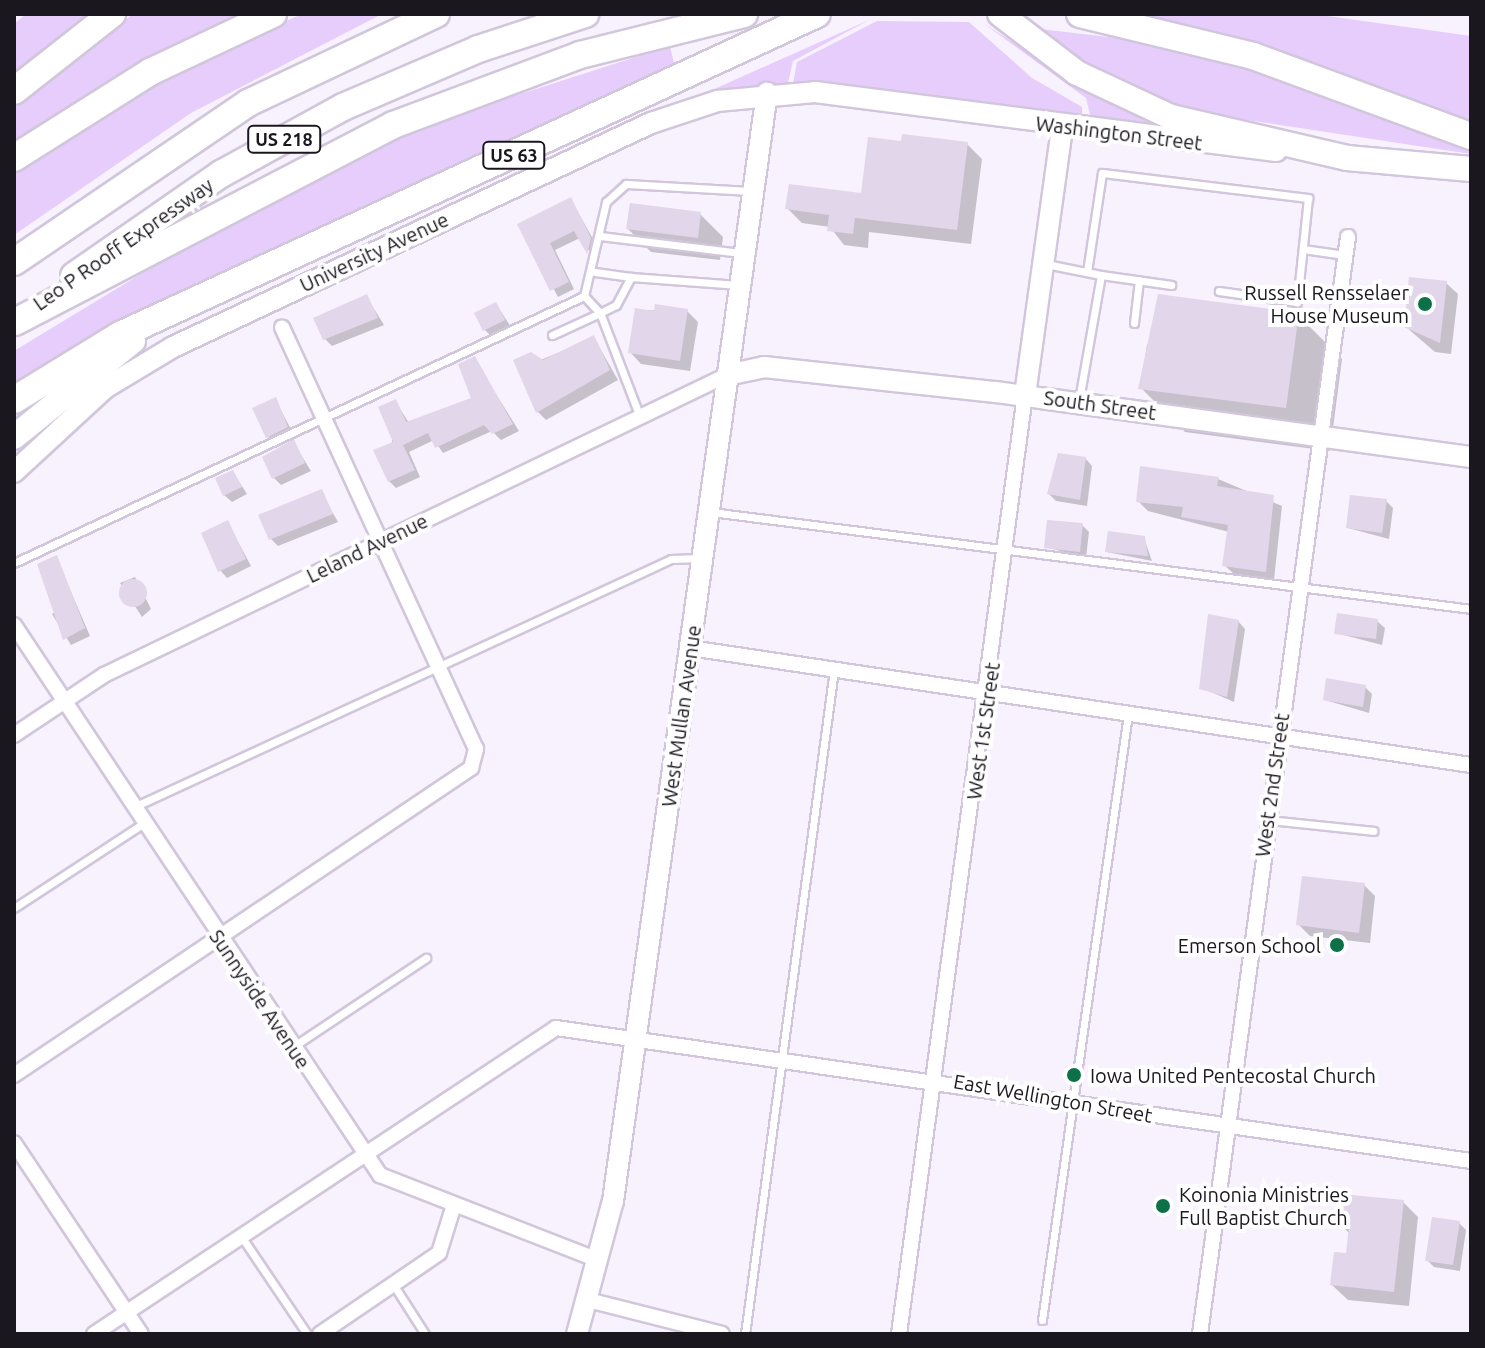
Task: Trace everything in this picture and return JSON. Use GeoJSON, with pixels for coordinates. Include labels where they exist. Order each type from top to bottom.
{"type":"FeatureCollection","features":[{"type":"Feature","properties":{"kind":"highway"},"geometry":{"type":"LineString","coordinates":[[14,91],[112,14]]}},
{"type":"Feature","properties":{"kind":"highway"},"geometry":{"type":"LineString","coordinates":[[14,158],[150,72],[273,14]]}},
{"type":"Feature","properties":{"kind":"highway","name":"US 218"},"geometry":{"type":"LineString","coordinates":[[14,262],[248,103],[436,14]]}},
{"type":"Feature","properties":{"kind":"highway","name":"Leo P Rooff Expressway"},"geometry":{"type":"LineString","coordinates":[[15,322],[153,218],[275,143],[402,79],[585,14]]}},
{"type":"Feature","properties":{"kind":"highway"},"geometry":{"type":"LineString","coordinates":[[15,322],[393,125],[668,29],[744,14]]}},
{"type":"Feature","properties":{"kind":"highway","name":"US 63"},"geometry":{"type":"LineString","coordinates":[[248,277],[817,14]]}},
{"type":"Feature","properties":{"kind":"highway"},"geometry":{"type":"LineString","coordinates":[[1087,15],[1253,56],[1471,136]]}},
{"type":"Feature","properties":{"kind":"highway"},"geometry":{"type":"LineString","coordinates":[[14,400],[120,335],[248,277]]}},
{"type":"Feature","properties":{"kind":"main road"},"geometry":{"type":"LineString","coordinates":[[1000,14],[1077,73],[1171,117],[1347,158]]}},
{"type":"Feature","properties":{"kind":"main road","name":"Washington Street"},"geometry":{"type":"LineString","coordinates":[[1347,158],[1471,169]]}},
{"type":"Feature","properties":{"kind":"main road","name":"US 63"},"geometry":{"type":"LineString","coordinates":[[14,437],[94,367],[248,277]]}},
{"type":"Feature","properties":{"kind":"street","name":"Washington Street"},"geometry":{"type":"LineString","coordinates":[[767,93],[859,97],[1062,128],[1347,158]]}},
{"type":"Feature","properties":{"kind":"street","name":"West Mullan Avenue"},"geometry":{"type":"LineString","coordinates":[[577,1334],[598,1260],[635,1044],[767,93]]}},
{"type":"Feature","properties":{"kind":"street","name":"University Avenue"},"geometry":{"type":"LineString","coordinates":[[14,472],[105,388],[173,347],[651,123],[767,93]]}},
{"type":"Feature","properties":{"kind":"street","name":"West 1st Street"},"geometry":{"type":"LineString","coordinates":[[899,1334],[989,689],[1062,128]]}},
{"type":"Feature","properties":{"kind":"street","name":"West 2nd Street"},"geometry":{"type":"LineString","coordinates":[[1200,1334],[1224,1127],[1348,237]]}},
{"type":"Feature","properties":{"kind":"street"},"geometry":{"type":"LineString","coordinates":[[14,1075],[457,781],[471,768],[476,749],[282,328]]}},
{"type":"Feature","properties":{"kind":"street","name":"South Street"},"geometry":{"type":"LineString","coordinates":[[727,375],[764,367],[1025,395],[1471,457]]}},
{"type":"Feature","properties":{"kind":"street","name":"Leland Avenue"},"geometry":{"type":"LineString","coordinates":[[14,735],[64,701],[380,542],[727,375]]}},
{"type":"Feature","properties":{"kind":"street","name":"Sunnyside Avenue"},"geometry":{"type":"LineString","coordinates":[[14,625],[364,1155],[393,1185],[598,1260]]}},
{"type":"Feature","properties":{"kind":"street"},"geometry":{"type":"LineString","coordinates":[[690,648],[989,689],[1471,765]]}},
{"type":"Feature","properties":{"kind":"street","name":"East Wellington Street"},"geometry":{"type":"LineString","coordinates":[[94,1334],[556,1028],[635,1044],[781,1057],[935,1077],[1224,1127],[1471,1161]]}},
{"type":"Feature","properties":{"kind":"street"},"geometry":{"type":"LineString","coordinates":[[14,1143],[141,1334]]}},
{"type":"Feature","properties":{"kind":"street"},"geometry":{"type":"LineString","coordinates":[[320,1334],[439,1253],[453,1208]]}},
{"type":"Feature","properties":{"kind":"street"},"geometry":{"type":"LineString","coordinates":[[588,1300],[722,1334]]}},
{"type":"Feature","properties":{"kind":"lane"},"geometry":{"type":"LineString","coordinates":[[1087,272],[1102,173],[1308,198],[1297,302],[1219,291]]}},
{"type":"Feature","properties":{"kind":"lane"},"geometry":{"type":"LineString","coordinates":[[14,563],[584,296],[595,272],[606,202],[637,179],[754,192]]}},
{"type":"Feature","properties":{"kind":"lane"},"geometry":{"type":"LineString","coordinates":[[600,236],[745,254]]}},
{"type":"Feature","properties":{"kind":"lane"},"geometry":{"type":"LineString","coordinates":[[1303,249],[1345,255]]}},
{"type":"Feature","properties":{"kind":"lane"},"geometry":{"type":"LineString","coordinates":[[1043,264],[1171,285]]}},
{"type":"Feature","properties":{"kind":"lane"},"geometry":{"type":"LineString","coordinates":[[595,272],[741,285]]}},
{"type":"Feature","properties":{"kind":"lane"},"geometry":{"type":"LineString","coordinates":[[1079,402],[1101,275]]}},
{"type":"Feature","properties":{"kind":"lane"},"geometry":{"type":"LineString","coordinates":[[552,335],[616,305],[631,277]]}},
{"type":"Feature","properties":{"kind":"lane"},"geometry":{"type":"LineString","coordinates":[[1134,323],[1139,280]]}},
{"type":"Feature","properties":{"kind":"lane"},"geometry":{"type":"LineString","coordinates":[[584,296],[600,313],[640,417]]}},
{"type":"Feature","properties":{"kind":"lane"},"geometry":{"type":"LineString","coordinates":[[709,512],[1006,547],[1471,609]]}},
{"type":"Feature","properties":{"kind":"lane"},"geometry":{"type":"LineString","coordinates":[[134,807],[436,664],[672,558],[702,558]]}},
{"type":"Feature","properties":{"kind":"lane"},"geometry":{"type":"LineString","coordinates":[[745,1334],[834,667]]}},
{"type":"Feature","properties":{"kind":"lane"},"geometry":{"type":"LineString","coordinates":[[1042,1320],[1128,711]]}},
{"type":"Feature","properties":{"kind":"lane"},"geometry":{"type":"LineString","coordinates":[[1267,819],[1373,831]]}},
{"type":"Feature","properties":{"kind":"lane"},"geometry":{"type":"LineString","coordinates":[[14,908],[144,823]]}},
{"type":"Feature","properties":{"kind":"lane"},"geometry":{"type":"LineString","coordinates":[[292,1047],[426,958]]}},
{"type":"Feature","properties":{"kind":"lane"},"geometry":{"type":"LineString","coordinates":[[241,1236],[307,1334]]}},
{"type":"Feature","properties":{"kind":"lane"},"geometry":{"type":"LineString","coordinates":[[393,1284],[425,1334]]}},
{"type":"Feature","properties":{"kind":"shaded area"},"geometry":{"type":"Polygon","coordinates":[[[26,14],[94,14],[14,80],[14,24],[26,14]]]}},
{"type":"Feature","properties":{"kind":"shaded area"},"geometry":{"type":"Polygon","coordinates":[[[133,14],[246,14],[146,63],[14,143],[14,108],[133,14]]]}},
{"type":"Feature","properties":{"kind":"shaded area"},"geometry":{"type":"Polygon","coordinates":[[[302,14],[382,14],[191,113],[14,235],[14,169],[194,62],[302,14]]]}},
{"type":"Feature","properties":{"kind":"shaded area"},"geometry":{"type":"Polygon","coordinates":[[[1116,14],[1313,14],[1471,36],[1471,124],[1116,14]]]}},
{"type":"Feature","properties":{"kind":"shaded area"},"geometry":{"type":"Polygon","coordinates":[[[869,20],[793,61],[788,83],[712,90],[869,20]]]}},
{"type":"Feature","properties":{"kind":"shaded area"},"geometry":{"type":"Polygon","coordinates":[[[877,21],[969,22],[1032,78],[1082,107],[1082,120],[793,83],[797,62],[877,21]]]}},
{"type":"Feature","properties":{"kind":"shaded area"},"geometry":{"type":"Polygon","coordinates":[[[983,23],[1101,99],[1186,132],[1092,122],[1086,98],[983,23]]]}},
{"type":"Feature","properties":{"kind":"shaded area"},"geometry":{"type":"Polygon","coordinates":[[[1032,28],[1142,41],[1223,61],[1471,146],[1471,154],[1194,112],[1069,57],[1032,28]]]}},
{"type":"Feature","properties":{"kind":"shaded area"},"geometry":{"type":"Polygon","coordinates":[[[670,46],[674,63],[152,308],[14,390],[14,351],[281,189],[424,125],[670,46]]]}},
{"type":"Feature","properties":{"kind":"building"},"geometry":{"type":"Polygon","coordinates":[[[902,134],[968,142],[957,230],[855,218],[853,234],[827,231],[829,215],[785,209],[789,184],[861,193],[868,137],[901,141],[902,134]]]}},
{"type":"Feature","properties":{"kind":"building"},"geometry":{"type":"Polygon","coordinates":[[[571,197],[591,238],[587,254],[574,231],[550,243],[569,282],[550,291],[517,224],[571,197]]]}},
{"type":"Feature","properties":{"kind":"building"},"geometry":{"type":"Polygon","coordinates":[[[630,203],[701,212],[698,238],[626,229],[630,203]]]}},
{"type":"Feature","properties":{"kind":"building","name":"Russell Rensselaer House Museum"},"geometry":{"type":"Polygon","coordinates":[[[1409,277],[1447,281],[1440,343],[1404,327],[1409,277]]]}},
{"type":"Feature","properties":{"kind":"building"},"geometry":{"type":"Polygon","coordinates":[[[367,294],[378,318],[323,340],[313,318],[367,294]]]}},
{"type":"Feature","properties":{"kind":"building"},"geometry":{"type":"Polygon","coordinates":[[[1158,294],[1299,313],[1286,408],[1138,389],[1158,294]]]}},
{"type":"Feature","properties":{"kind":"building"},"geometry":{"type":"Polygon","coordinates":[[[496,302],[505,320],[483,331],[474,313],[496,302]]]}},
{"type":"Feature","properties":{"kind":"building"},"geometry":{"type":"Polygon","coordinates":[[[655,304],[688,309],[680,361],[628,353],[635,308],[654,311],[655,304]]]}},
{"type":"Feature","properties":{"kind":"building"},"geometry":{"type":"Polygon","coordinates":[[[594,335],[610,370],[536,413],[513,360],[531,352],[543,360],[594,335]]]}},
{"type":"Feature","properties":{"kind":"building"},"geometry":{"type":"Polygon","coordinates":[[[475,356],[513,424],[492,434],[484,425],[435,448],[428,433],[403,445],[415,470],[388,482],[373,450],[393,442],[378,407],[396,399],[406,422],[471,398],[458,364],[475,356]]]}},
{"type":"Feature","properties":{"kind":"building"},"geometry":{"type":"Polygon","coordinates":[[[276,397],[288,427],[266,438],[252,408],[276,397]]]}},
{"type":"Feature","properties":{"kind":"building"},"geometry":{"type":"Polygon","coordinates":[[[294,439],[305,463],[272,479],[262,457],[294,439]]]}},
{"type":"Feature","properties":{"kind":"building"},"geometry":{"type":"Polygon","coordinates":[[[1058,453],[1086,457],[1080,500],[1047,494],[1058,453]]]}},
{"type":"Feature","properties":{"kind":"building"},"geometry":{"type":"Polygon","coordinates":[[[1140,466],[1219,477],[1217,486],[1274,495],[1266,572],[1222,566],[1228,525],[1181,517],[1183,507],[1136,502],[1140,466]]]}},
{"type":"Feature","properties":{"kind":"building"},"geometry":{"type":"Polygon","coordinates":[[[233,470],[242,487],[223,496],[215,478],[233,470]]]}},
{"type":"Feature","properties":{"kind":"building"},"geometry":{"type":"Polygon","coordinates":[[[322,489],[333,514],[269,540],[258,515],[322,489]]]}},
{"type":"Feature","properties":{"kind":"building"},"geometry":{"type":"Polygon","coordinates":[[[1350,495],[1387,499],[1382,533],[1346,528],[1350,495]]]}},
{"type":"Feature","properties":{"kind":"building"},"geometry":{"type":"Polygon","coordinates":[[[228,520],[246,559],[218,572],[201,533],[228,520]]]}},
{"type":"Feature","properties":{"kind":"building"},"geometry":{"type":"Polygon","coordinates":[[[1047,520],[1083,523],[1080,552],[1044,548],[1047,520]]]}},
{"type":"Feature","properties":{"kind":"building"},"geometry":{"type":"Polygon","coordinates":[[[1108,531],[1145,536],[1148,556],[1105,552],[1108,531]]]}},
{"type":"Feature","properties":{"kind":"building"},"geometry":{"type":"Polygon","coordinates":[[[57,555],[85,628],[63,640],[37,564],[57,555]]]}},
{"type":"Feature","properties":{"kind":"building"},"geometry":{"type":"Polygon","coordinates":[[[133,579],[143,583],[147,593],[143,603],[133,607],[123,603],[119,593],[123,583],[133,579]]]}},
{"type":"Feature","properties":{"kind":"building"},"geometry":{"type":"Polygon","coordinates":[[[1337,613],[1378,619],[1376,639],[1334,634],[1337,613]]]}},
{"type":"Feature","properties":{"kind":"building"},"geometry":{"type":"Polygon","coordinates":[[[1208,614],[1239,620],[1227,697],[1199,689],[1208,614]]]}},
{"type":"Feature","properties":{"kind":"building"},"geometry":{"type":"Polygon","coordinates":[[[1326,678],[1366,685],[1363,707],[1323,700],[1326,678]]]}},
{"type":"Feature","properties":{"kind":"building"},"geometry":{"type":"Polygon","coordinates":[[[1302,876],[1365,883],[1359,933],[1296,925],[1302,876]]]}},
{"type":"Feature","properties":{"kind":"building"},"geometry":{"type":"Polygon","coordinates":[[[1341,1194],[1404,1200],[1394,1292],[1330,1285],[1334,1252],[1346,1253],[1349,1226],[1338,1225],[1341,1194]]]}},
{"type":"Feature","properties":{"kind":"building"},"geometry":{"type":"Polygon","coordinates":[[[1432,1217],[1460,1221],[1453,1265],[1425,1261],[1432,1217]]]}},
{"type":"Feature","properties":{"kind":"place","name":"Russell Rensselaer House Museum"},"geometry":{"type":"Point","coordinates":[1425,304]}},
{"type":"Feature","properties":{"kind":"place","name":"Emerson School"},"geometry":{"type":"Point","coordinates":[1337,945]}},
{"type":"Feature","properties":{"kind":"place","name":"Iowa United Pentecostal Church"},"geometry":{"type":"Point","coordinates":[1074,1075]}},
{"type":"Feature","properties":{"kind":"place","name":"Koinonia Ministries Full Baptist Church"},"geometry":{"type":"Point","coordinates":[1163,1206]}}]}
